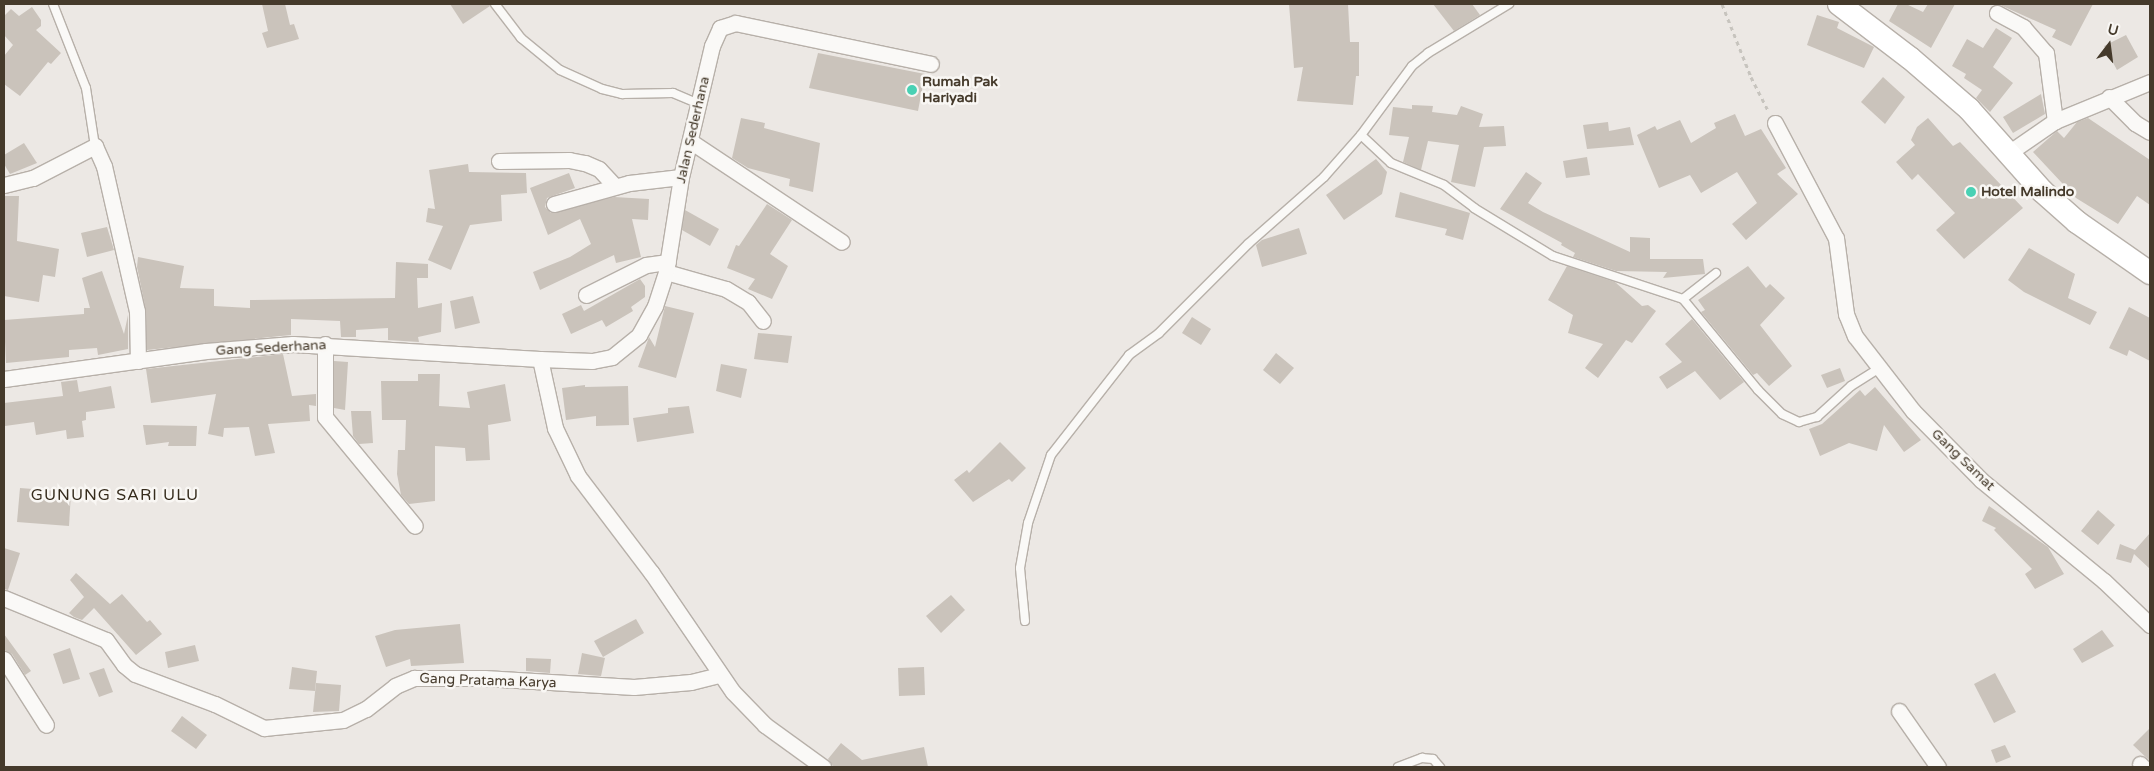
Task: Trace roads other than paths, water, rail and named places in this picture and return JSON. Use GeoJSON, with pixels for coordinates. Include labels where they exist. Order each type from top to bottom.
{"type":"FeatureCollection","features":[{"type":"Feature","properties":{"kind":"main road"},"geometry":{"type":"LineString","coordinates":[[1839,4],[1954,97],[2010,152],[2042,191],[2077,222],[2150,273]]}},
{"type":"Feature","properties":{"kind":"street"},"geometry":{"type":"LineString","coordinates":[[1997,13],[2023,27],[2046,53],[2055,121]]}},
{"type":"Feature","properties":{"kind":"street","name":"Jalan Sederhana"},"geometry":{"type":"LineString","coordinates":[[540,359],[592,361],[612,357],[630,345],[655,306],[667,267],[682,177],[716,34],[727,24],[735,23],[930,64]]}},
{"type":"Feature","properties":{"kind":"street"},"geometry":{"type":"LineString","coordinates":[[2010,152],[2055,121],[2109,97],[2150,82]]}},
{"type":"Feature","properties":{"kind":"street"},"geometry":{"type":"LineString","coordinates":[[2109,97],[2136,123],[2150,132]]}},
{"type":"Feature","properties":{"kind":"street","name":"Gang Samat"},"geometry":{"type":"LineString","coordinates":[[1776,123],[1840,253],[1846,314],[1855,336],[1913,411],[1981,480],[2104,581],[2150,625]]}},
{"type":"Feature","properties":{"kind":"street"},"geometry":{"type":"LineString","coordinates":[[690,141],[842,242]]}},
{"type":"Feature","properties":{"kind":"street"},"geometry":{"type":"LineString","coordinates":[[4,185],[33,178],[95,146],[104,166],[137,311],[138,361]]}},
{"type":"Feature","properties":{"kind":"street"},"geometry":{"type":"LineString","coordinates":[[499,161],[569,160],[585,163],[599,170],[615,186]]}},
{"type":"Feature","properties":{"kind":"street"},"geometry":{"type":"LineString","coordinates":[[554,204],[615,186],[682,177]]}},
{"type":"Feature","properties":{"kind":"street"},"geometry":{"type":"LineString","coordinates":[[586,295],[646,265],[667,267],[726,289],[748,302],[763,321]]}},
{"type":"Feature","properties":{"kind":"street"},"geometry":{"type":"LineString","coordinates":[[325,344],[325,417],[414,526]]}},
{"type":"Feature","properties":{"kind":"street","name":"Gang Sederhana"},"geometry":{"type":"LineString","coordinates":[[4,379],[253,346],[325,344],[540,359]]}},
{"type":"Feature","properties":{"kind":"street"},"geometry":{"type":"LineString","coordinates":[[540,359],[555,428],[570,462],[651,572],[719,675],[766,725],[823,767]]}},
{"type":"Feature","properties":{"kind":"street","name":"Gang Pratama Karya"},"geometry":{"type":"LineString","coordinates":[[4,598],[106,640],[124,665],[135,674],[264,728],[317,725],[349,718],[395,686],[414,678],[484,678],[634,687],[691,682],[719,675]]}},
{"type":"Feature","properties":{"kind":"street"},"geometry":{"type":"LineString","coordinates":[[4,659],[46,725]]}},
{"type":"Feature","properties":{"kind":"street"},"geometry":{"type":"LineString","coordinates":[[1899,711],[1938,767]]}},
{"type":"Feature","properties":{"kind":"lane"},"geometry":{"type":"LineString","coordinates":[[53,4],[86,88],[95,146]]}},
{"type":"Feature","properties":{"kind":"lane"},"geometry":{"type":"LineString","coordinates":[[495,4],[521,38],[560,70],[622,94],[673,93],[700,104]]}},
{"type":"Feature","properties":{"kind":"lane"},"geometry":{"type":"LineString","coordinates":[[1025,621],[1020,568],[1028,523],[1052,455],[1129,355],[1179,315],[1248,244],[1324,177],[1361,135],[1412,66],[1428,53],[1509,4]]}},
{"type":"Feature","properties":{"kind":"lane"},"geometry":{"type":"LineString","coordinates":[[1361,135],[1391,163],[1444,185],[1474,208],[1553,256],[1683,299],[1758,390],[1782,414],[1799,422],[1817,417],[1851,386],[1880,368]]}},
{"type":"Feature","properties":{"kind":"lane"},"geometry":{"type":"LineString","coordinates":[[1683,299],[1716,273]]}},
{"type":"Feature","properties":{"kind":"lane"},"geometry":{"type":"LineString","coordinates":[[1398,767],[1422,758],[1432,759],[1440,767]]}},
{"type":"Feature","properties":{"kind":"place","name":"Rumah Pak Hariyadi"},"geometry":{"type":"Point","coordinates":[912,90]}},
{"type":"Feature","properties":{"kind":"place","name":"Hotel Malindo"},"geometry":{"type":"Point","coordinates":[1971,192]}},
{"type":"Feature","properties":{"kind":"district","name":"GUNUNG SARI ULU"},"geometry":{"type":"Point","coordinates":[115,495]}}]}
